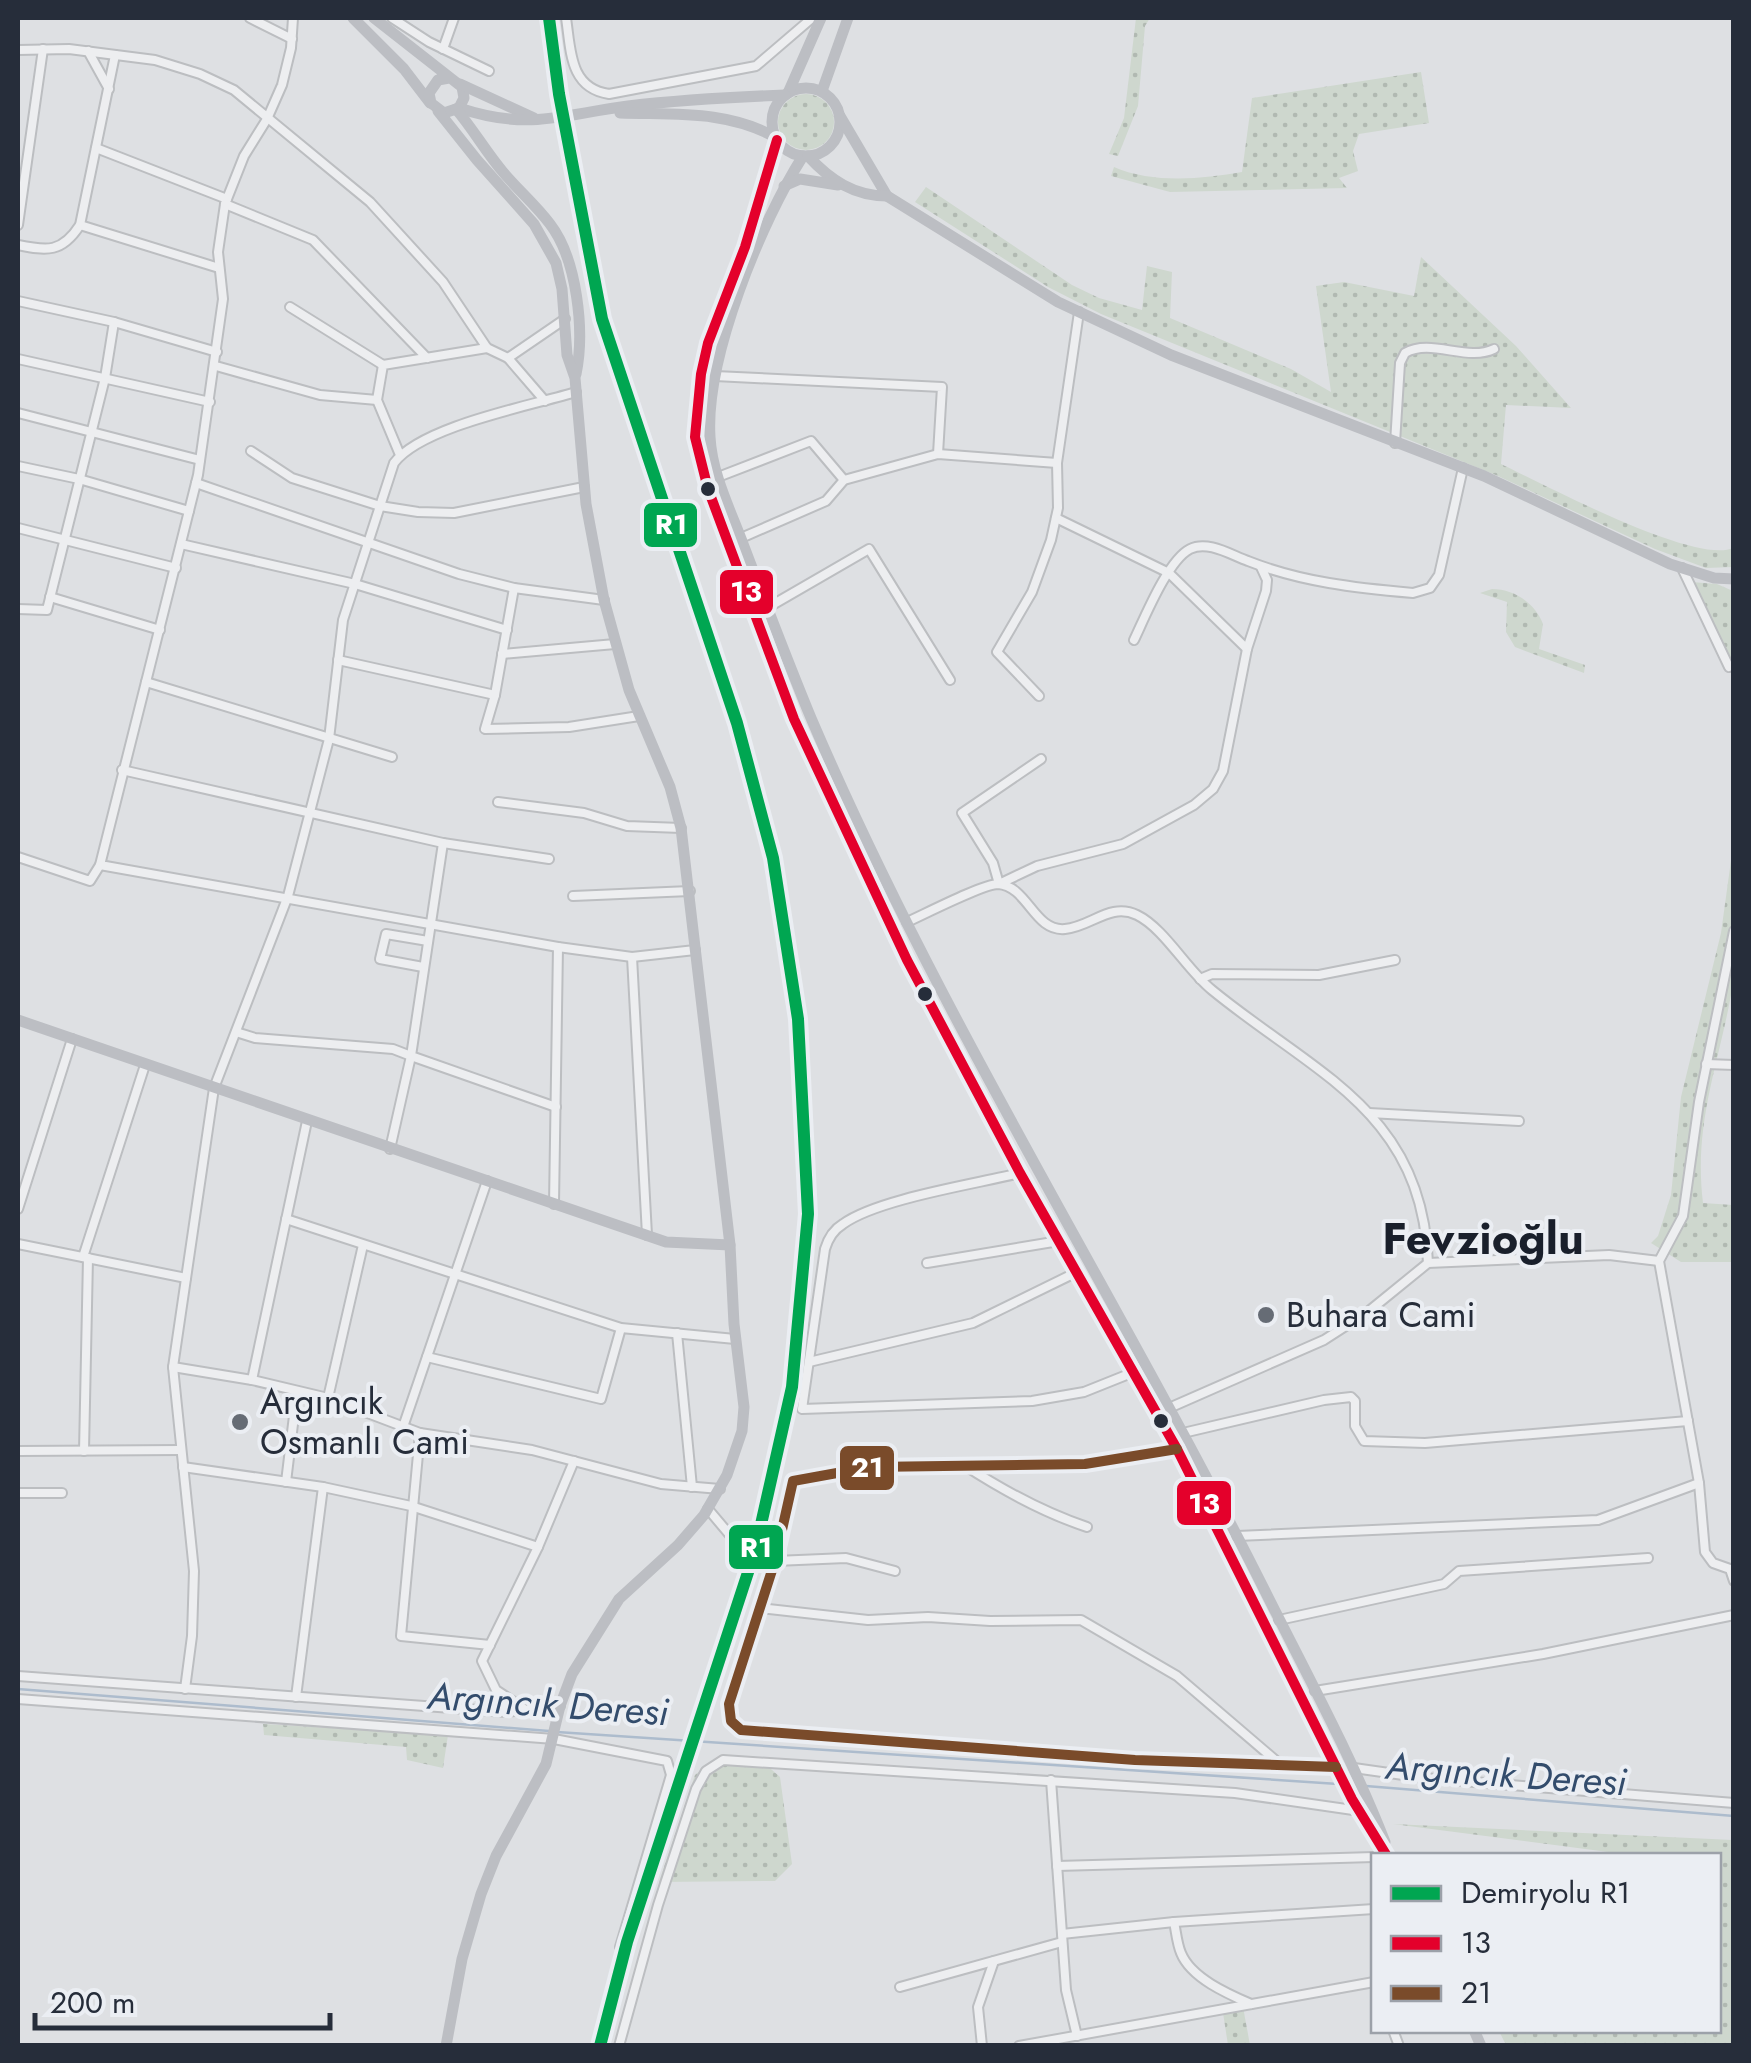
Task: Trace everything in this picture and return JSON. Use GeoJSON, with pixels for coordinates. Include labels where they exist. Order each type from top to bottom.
{"type":"FeatureCollection","features":[{"type":"Feature","properties":{"kind":"street"},"geometry":{"type":"LineString","coordinates":[[250,18],[292,39]]}},
{"type":"Feature","properties":{"kind":"street"},"geometry":{"type":"LineString","coordinates":[[18,857],[90,881],[100,866],[196,483],[216,366],[226,202],[244,156],[267,119],[286,73],[293,18]]}},
{"type":"Feature","properties":{"kind":"street"},"geometry":{"type":"LineString","coordinates":[[353,18],[404,69],[542,235],[556,263],[575,378],[584,486],[604,600],[639,716],[670,787],[681,828],[730,1245],[744,1419],[736,1453],[708,1509],[678,1545],[640,1577],[610,1612],[578,1662],[559,1711],[546,1764],[480,1894],[462,1959],[446,2046]]}},
{"type":"Feature","properties":{"kind":"street"},"geometry":{"type":"LineString","coordinates":[[374,18],[454,80],[543,122]]}},
{"type":"Feature","properties":{"kind":"street"},"geometry":{"type":"LineString","coordinates":[[392,18],[489,71]]}},
{"type":"Feature","properties":{"kind":"street"},"geometry":{"type":"LineString","coordinates":[[406,29],[410,18]]}},
{"type":"Feature","properties":{"kind":"street"},"geometry":{"type":"LineString","coordinates":[[443,49],[454,18]]}},
{"type":"Feature","properties":{"kind":"street"},"geometry":{"type":"LineString","coordinates":[[566,18],[576,73],[588,86],[609,94],[756,66],[812,18]]}},
{"type":"Feature","properties":{"kind":"street"},"geometry":{"type":"LineString","coordinates":[[821,18],[786,94],[773,113],[776,139],[745,247],[704,358],[694,429],[698,462],[772,668],[822,784],[924,994],[1020,1174],[1177,1449],[1336,1767],[1386,1853]]}},
{"type":"Feature","properties":{"kind":"street"},"geometry":{"type":"LineString","coordinates":[[822,91],[848,18]]}},
{"type":"Feature","properties":{"kind":"street"},"geometry":{"type":"LineString","coordinates":[[18,225],[43,49]]}},
{"type":"Feature","properties":{"kind":"street"},"geometry":{"type":"LineString","coordinates":[[18,50],[88,52],[156,60],[234,90],[383,215],[443,282],[487,348],[508,358],[545,402]]}},
{"type":"Feature","properties":{"kind":"street"},"geometry":{"type":"LineString","coordinates":[[88,52],[108,89]]}},
{"type":"Feature","properties":{"kind":"street"},"geometry":{"type":"LineString","coordinates":[[18,245],[52,249],[70,238],[80,224],[116,55]]}},
{"type":"Feature","properties":{"kind":"street"},"geometry":{"type":"LineString","coordinates":[[435,107],[429,93],[434,83],[454,80]]}},
{"type":"Feature","properties":{"kind":"street"},"geometry":{"type":"LineString","coordinates":[[454,80],[464,98],[458,109]]}},
{"type":"Feature","properties":{"kind":"street"},"geometry":{"type":"LineString","coordinates":[[435,107],[504,120],[543,122],[648,104],[786,94],[804,87],[822,91],[835,103],[887,196]]}},
{"type":"Feature","properties":{"kind":"street"},"geometry":{"type":"LineString","coordinates":[[458,109],[549,222],[566,253],[576,300],[580,356],[575,378]]}},
{"type":"Feature","properties":{"kind":"street"},"geometry":{"type":"LineString","coordinates":[[591,113],[713,116],[740,121],[776,139],[787,150],[805,156],[842,185],[860,193],[887,196],[1079,312],[1171,355],[1463,468],[1682,568],[1720,580],[1734,579]]}},
{"type":"Feature","properties":{"kind":"street"},"geometry":{"type":"LineString","coordinates":[[840,116],[833,144],[822,152],[805,156],[784,186],[730,320],[715,376],[710,432],[718,478],[833,767],[907,922],[1042,1183],[1170,1408],[1237,1536],[1354,1768],[1387,1853]]}},
{"type":"Feature","properties":{"kind":"street"},"geometry":{"type":"LineString","coordinates":[[484,146],[490,132],[504,120]]}},
{"type":"Feature","properties":{"kind":"street"},"geometry":{"type":"LineString","coordinates":[[96,148],[313,240],[428,358]]}},
{"type":"Feature","properties":{"kind":"street"},"geometry":{"type":"LineString","coordinates":[[784,186],[800,179],[842,185]]}},
{"type":"Feature","properties":{"kind":"street"},"geometry":{"type":"LineString","coordinates":[[80,224],[219,268]]}},
{"type":"Feature","properties":{"kind":"street"},"geometry":{"type":"LineString","coordinates":[[18,301],[114,322],[217,352]]}},
{"type":"Feature","properties":{"kind":"street"},"geometry":{"type":"LineString","coordinates":[[290,307],[383,365],[487,348]]}},
{"type":"Feature","properties":{"kind":"street"},"geometry":{"type":"LineString","coordinates":[[1039,696],[997,652],[1032,592],[1056,518],[1057,463],[1079,312]]}},
{"type":"Feature","properties":{"kind":"street"},"geometry":{"type":"LineString","coordinates":[[508,358],[565,319]]}},
{"type":"Feature","properties":{"kind":"street"},"geometry":{"type":"LineString","coordinates":[[18,609],[46,610],[105,378],[114,322]]}},
{"type":"Feature","properties":{"kind":"street"},"geometry":{"type":"LineString","coordinates":[[1395,442],[1400,363],[1405,352],[1416,348],[1477,354],[1494,349]]}},
{"type":"Feature","properties":{"kind":"street"},"geometry":{"type":"LineString","coordinates":[[18,359],[210,402]]}},
{"type":"Feature","properties":{"kind":"street"},"geometry":{"type":"LineString","coordinates":[[383,365],[377,400],[400,455]]}},
{"type":"Feature","properties":{"kind":"street"},"geometry":{"type":"LineString","coordinates":[[216,366],[320,395],[377,400]]}},
{"type":"Feature","properties":{"kind":"street"},"geometry":{"type":"LineString","coordinates":[[715,376],[942,386],[938,454]]}},
{"type":"Feature","properties":{"kind":"street"},"geometry":{"type":"LineString","coordinates":[[185,1688],[194,1592],[173,1367],[214,1088],[288,898],[329,739],[344,620],[394,463],[400,455],[424,438],[576,392]]}},
{"type":"Feature","properties":{"kind":"street"},"geometry":{"type":"LineString","coordinates":[[18,414],[200,460]]}},
{"type":"Feature","properties":{"kind":"street"},"geometry":{"type":"LineString","coordinates":[[718,478],[811,441],[844,480]]}},
{"type":"Feature","properties":{"kind":"street"},"geometry":{"type":"LineString","coordinates":[[250,451],[292,478],[380,506],[454,513],[584,486]]}},
{"type":"Feature","properties":{"kind":"street"},"geometry":{"type":"LineString","coordinates":[[741,538],[826,501],[844,480],[938,454],[1057,463]]}},
{"type":"Feature","properties":{"kind":"street"},"geometry":{"type":"LineString","coordinates":[[18,466],[80,479],[189,511]]}},
{"type":"Feature","properties":{"kind":"street"},"geometry":{"type":"LineString","coordinates":[[1134,640],[1183,554],[1200,546],[1330,585],[1413,593],[1426,590],[1439,575],[1463,468]]}},
{"type":"Feature","properties":{"kind":"street"},"geometry":{"type":"LineString","coordinates":[[196,483],[459,574],[514,588],[604,600]]}},
{"type":"Feature","properties":{"kind":"street"},"geometry":{"type":"LineString","coordinates":[[1056,518],[1169,574],[1247,649]]}},
{"type":"Feature","properties":{"kind":"street"},"geometry":{"type":"LineString","coordinates":[[18,528],[176,568]]}},
{"type":"Feature","properties":{"kind":"street"},"geometry":{"type":"LineString","coordinates":[[181,544],[355,584],[506,630]]}},
{"type":"Feature","properties":{"kind":"street"},"geometry":{"type":"LineString","coordinates":[[767,608],[869,549],[950,680]]}},
{"type":"Feature","properties":{"kind":"street"},"geometry":{"type":"LineString","coordinates":[[907,922],[1056,860],[1123,844],[1208,795],[1223,771],[1247,649],[1268,585],[1261,567]]}},
{"type":"Feature","properties":{"kind":"street"},"geometry":{"type":"LineString","coordinates":[[1682,568],[1729,667]]}},
{"type":"Feature","properties":{"kind":"street"},"geometry":{"type":"LineString","coordinates":[[514,588],[485,730],[569,727],[639,716]]}},
{"type":"Feature","properties":{"kind":"street"},"geometry":{"type":"LineString","coordinates":[[50,597],[160,630]]}},
{"type":"Feature","properties":{"kind":"street"},"geometry":{"type":"LineString","coordinates":[[502,654],[615,644]]}},
{"type":"Feature","properties":{"kind":"street"},"geometry":{"type":"LineString","coordinates":[[338,660],[494,695]]}},
{"type":"Feature","properties":{"kind":"street"},"geometry":{"type":"LineString","coordinates":[[146,682],[392,758]]}},
{"type":"Feature","properties":{"kind":"street"},"geometry":{"type":"LineString","coordinates":[[998,884],[993,863],[962,813],[1041,759]]}},
{"type":"Feature","properties":{"kind":"street"},"geometry":{"type":"LineString","coordinates":[[122,770],[443,844],[549,859]]}},
{"type":"Feature","properties":{"kind":"street"},"geometry":{"type":"LineString","coordinates":[[498,802],[584,812],[627,826],[681,828]]}},
{"type":"Feature","properties":{"kind":"street"},"geometry":{"type":"LineString","coordinates":[[390,1149],[411,1056],[443,844]]}},
{"type":"Feature","properties":{"kind":"street"},"geometry":{"type":"LineString","coordinates":[[100,866],[558,947],[632,957],[694,950]]}},
{"type":"Feature","properties":{"kind":"street"},"geometry":{"type":"LineString","coordinates":[[998,884],[1012,890],[1046,924],[1059,929],[1113,911],[1134,913],[1147,921],[1200,979],[1370,1112],[1392,1142],[1413,1183],[1426,1228],[1428,1263]]}},
{"type":"Feature","properties":{"kind":"street"},"geometry":{"type":"LineString","coordinates":[[573,896],[690,891]]}},
{"type":"Feature","properties":{"kind":"street"},"geometry":{"type":"LineString","coordinates":[[1734,930],[1706,1064],[1683,1216],[1659,1261],[1699,1483],[1705,1552],[1713,1564],[1730,1569],[1734,1581]]}},
{"type":"Feature","properties":{"kind":"street"},"geometry":{"type":"LineString","coordinates":[[423,967],[380,959],[386,934],[428,942]]}},
{"type":"Feature","properties":{"kind":"street"},"geometry":{"type":"LineString","coordinates":[[554,1204],[558,947]]}},
{"type":"Feature","properties":{"kind":"street"},"geometry":{"type":"LineString","coordinates":[[632,957],[647,1236]]}},
{"type":"Feature","properties":{"kind":"street"},"geometry":{"type":"LineString","coordinates":[[1200,979],[1212,974],[1319,975],[1395,960]]}},
{"type":"Feature","properties":{"kind":"street"},"geometry":{"type":"LineString","coordinates":[[18,1020],[647,1236],[681,1244],[730,1245]]}},
{"type":"Feature","properties":{"kind":"street"},"geometry":{"type":"LineString","coordinates":[[236,1032],[255,1038],[393,1050],[556,1107]]}},
{"type":"Feature","properties":{"kind":"street"},"geometry":{"type":"LineString","coordinates":[[18,1209],[72,1040]]}},
{"type":"Feature","properties":{"kind":"street"},"geometry":{"type":"LineString","coordinates":[[84,1451],[86,1258],[145,1064]]}},
{"type":"Feature","properties":{"kind":"street"},"geometry":{"type":"LineString","coordinates":[[1706,1064],[1734,1066]]}},
{"type":"Feature","properties":{"kind":"street"},"geometry":{"type":"LineString","coordinates":[[1370,1112],[1519,1121]]}},
{"type":"Feature","properties":{"kind":"street"},"geometry":{"type":"LineString","coordinates":[[252,1380],[307,1122]]}},
{"type":"Feature","properties":{"kind":"street"},"geometry":{"type":"LineString","coordinates":[[1020,1174],[901,1202],[851,1219],[837,1228],[824,1249],[802,1410],[1032,1401],[1084,1392],[1134,1372]]}},
{"type":"Feature","properties":{"kind":"street"},"geometry":{"type":"LineString","coordinates":[[403,1427],[487,1181]]}},
{"type":"Feature","properties":{"kind":"street"},"geometry":{"type":"LineString","coordinates":[[286,1219],[621,1328],[735,1339]]}},
{"type":"Feature","properties":{"kind":"street"},"geometry":{"type":"LineString","coordinates":[[928,1263],[1058,1240]]}},
{"type":"Feature","properties":{"kind":"street"},"geometry":{"type":"LineString","coordinates":[[18,1244],[186,1278]]}},
{"type":"Feature","properties":{"kind":"street"},"geometry":{"type":"LineString","coordinates":[[328,1398],[362,1244]]}},
{"type":"Feature","properties":{"kind":"street"},"geometry":{"type":"LineString","coordinates":[[1170,1408],[1324,1340],[1370,1311],[1428,1263],[1608,1255],[1659,1261]]}},
{"type":"Feature","properties":{"kind":"street"},"geometry":{"type":"LineString","coordinates":[[809,1362],[973,1323],[1077,1272]]}},
{"type":"Feature","properties":{"kind":"street"},"geometry":{"type":"LineString","coordinates":[[427,1357],[602,1398],[621,1328]]}},
{"type":"Feature","properties":{"kind":"street"},"geometry":{"type":"LineString","coordinates":[[678,1334],[692,1487]]}},
{"type":"Feature","properties":{"kind":"street"},"geometry":{"type":"LineString","coordinates":[[173,1367],[328,1398],[420,1433],[532,1450],[662,1484],[720,1489]]}},
{"type":"Feature","properties":{"kind":"street"},"geometry":{"type":"LineString","coordinates":[[286,1482],[297,1390]]}},
{"type":"Feature","properties":{"kind":"street"},"geometry":{"type":"LineString","coordinates":[[1184,1434],[1351,1397],[1355,1401],[1355,1426],[1364,1442],[1425,1443],[1688,1420]]}},
{"type":"Feature","properties":{"kind":"street"},"geometry":{"type":"LineString","coordinates":[[420,1433],[401,1636],[490,1646]]}},
{"type":"Feature","properties":{"kind":"street"},"geometry":{"type":"LineString","coordinates":[[1177,1449],[1085,1464],[870,1467],[792,1481],[775,1561],[729,1708],[732,1720],[741,1730],[1135,1760],[1336,1767]]}},
{"type":"Feature","properties":{"kind":"street"},"geometry":{"type":"LineString","coordinates":[[18,1451],[181,1450]]}},
{"type":"Feature","properties":{"kind":"street"},"geometry":{"type":"LineString","coordinates":[[527,1710],[503,1697],[491,1683],[482,1661],[538,1547],[574,1461]]}},
{"type":"Feature","properties":{"kind":"street"},"geometry":{"type":"LineString","coordinates":[[964,1465],[1004,1492],[1088,1527]]}},
{"type":"Feature","properties":{"kind":"street"},"geometry":{"type":"LineString","coordinates":[[183,1467],[411,1506],[538,1547]]}},
{"type":"Feature","properties":{"kind":"street"},"geometry":{"type":"LineString","coordinates":[[1237,1536],[1598,1520],[1699,1483]]}},
{"type":"Feature","properties":{"kind":"street"},"geometry":{"type":"LineString","coordinates":[[296,1697],[323,1488]]}},
{"type":"Feature","properties":{"kind":"street"},"geometry":{"type":"LineString","coordinates":[[18,1494],[62,1493]]}},
{"type":"Feature","properties":{"kind":"street"},"geometry":{"type":"LineString","coordinates":[[708,1509],[745,1553]]}},
{"type":"Feature","properties":{"kind":"street"},"geometry":{"type":"LineString","coordinates":[[775,1561],[846,1558],[895,1571]]}},
{"type":"Feature","properties":{"kind":"street"},"geometry":{"type":"LineString","coordinates":[[1280,1620],[1444,1584],[1459,1571],[1648,1558]]}},
{"type":"Feature","properties":{"kind":"street"},"geometry":{"type":"LineString","coordinates":[[760,1608],[868,1620],[928,1616],[990,1621],[1080,1620],[1177,1676],[1281,1765]]}},
{"type":"Feature","properties":{"kind":"street"},"geometry":{"type":"LineString","coordinates":[[1315,1691],[1543,1654],[1734,1615]]}},
{"type":"Feature","properties":{"kind":"street"},"geometry":{"type":"LineString","coordinates":[[18,1676],[506,1712],[559,1711]]}},
{"type":"Feature","properties":{"kind":"street"},"geometry":{"type":"LineString","coordinates":[[18,1700],[554,1737],[660,1759],[670,1767],[672,1775],[620,1948]]}},
{"type":"Feature","properties":{"kind":"street"},"geometry":{"type":"LineString","coordinates":[[619,2046],[658,1905],[696,1789],[716,1762],[730,1758],[1263,1796],[1360,1811]]}},
{"type":"Feature","properties":{"kind":"street"},"geometry":{"type":"LineString","coordinates":[[1354,1768],[1424,1778],[1734,1802]]}},
{"type":"Feature","properties":{"kind":"street"},"geometry":{"type":"LineString","coordinates":[[1051,1780],[1066,1990],[1078,2036]]}},
{"type":"Feature","properties":{"kind":"street"},"geometry":{"type":"LineString","coordinates":[[1057,1866],[1371,1857]]}},
{"type":"Feature","properties":{"kind":"street"},"geometry":{"type":"LineString","coordinates":[[900,1987],[1062,1938],[1174,1922],[1371,1909]]}},
{"type":"Feature","properties":{"kind":"street"},"geometry":{"type":"LineString","coordinates":[[1174,1922],[1181,1955],[1188,1963],[1214,1984],[1251,2004]]}},
{"type":"Feature","properties":{"kind":"street"},"geometry":{"type":"LineString","coordinates":[[982,2046],[978,2007],[994,1961]]}},
{"type":"Feature","properties":{"kind":"street"},"geometry":{"type":"LineString","coordinates":[[1020,2046],[1371,1983]]}},
{"type":"Feature","properties":{"kind":"shaded area"},"geometry":{"type":"Polygon","coordinates":[[[1136,18],[1150,18],[1145,26],[1138,106],[1118,156],[1109,154],[1124,118],[1136,18]]]}},
{"type":"Feature","properties":{"kind":"shaded area"},"geometry":{"type":"Polygon","coordinates":[[[1421,72],[1429,123],[1359,134],[1353,151],[1358,171],[1339,178],[1347,188],[1170,192],[1111,176],[1114,167],[1161,178],[1242,172],[1252,98],[1421,72]]]}},
{"type":"Feature","properties":{"kind":"shaded area"},"geometry":{"type":"Polygon","coordinates":[[[806,94],[826,102],[834,122],[826,142],[806,150],[786,142],[778,122],[786,102],[806,94]]]}},
{"type":"Feature","properties":{"kind":"shaded area"},"geometry":{"type":"Polygon","coordinates":[[[926,187],[1072,285],[1099,298],[1142,310],[1147,266],[1172,272],[1170,318],[1291,369],[1331,392],[1316,286],[1344,282],[1414,296],[1421,257],[1516,346],[1571,408],[1506,405],[1501,464],[1654,534],[1714,550],[1733,548],[1733,567],[1706,568],[1655,549],[1498,476],[1101,314],[1048,287],[915,202],[926,187]]]}},
{"type":"Feature","properties":{"kind":"shaded area"},"geometry":{"type":"Polygon","coordinates":[[[1691,582],[1717,584],[1733,591],[1733,664],[1691,582]]]}},
{"type":"Feature","properties":{"kind":"shaded area"},"geometry":{"type":"Polygon","coordinates":[[[1492,589],[1516,595],[1529,604],[1543,624],[1539,649],[1585,665],[1584,673],[1515,647],[1506,632],[1507,602],[1480,593],[1492,589]]]}},
{"type":"Feature","properties":{"kind":"shaded area"},"geometry":{"type":"Polygon","coordinates":[[[1733,846],[1735,968],[1709,1092],[1701,1174],[1703,1203],[1733,1205],[1733,1262],[1681,1262],[1651,1243],[1658,1236],[1671,1195],[1681,1097],[1721,933],[1733,846]]]}},
{"type":"Feature","properties":{"kind":"shaded area"},"geometry":{"type":"Polygon","coordinates":[[[263,1724],[448,1735],[443,1768],[407,1760],[406,1747],[264,1735],[263,1724]]]}},
{"type":"Feature","properties":{"kind":"shaded area"},"geometry":{"type":"Polygon","coordinates":[[[738,1757],[763,1762],[780,1777],[792,1864],[775,1881],[659,1882],[695,1775],[711,1762],[738,1757]]]}},
{"type":"Feature","properties":{"kind":"shaded area"},"geometry":{"type":"Polygon","coordinates":[[[1393,1824],[1733,1840],[1733,2045],[1506,2045],[1500,2033],[1721,2033],[1721,1853],[1616,1853],[1393,1824]]]}},
{"type":"Feature","properties":{"kind":"shaded area"},"geometry":{"type":"Polygon","coordinates":[[[1243,2007],[1250,2045],[1228,2045],[1223,2013],[1243,2007]]]}},
{"type":"Feature","properties":{"kind":"waterway","name":"Argıncık Deresi"},"geometry":{"type":"LineString","coordinates":[[18,1689],[549,1731]]}},
{"type":"Feature","properties":{"kind":"waterway","name":"Argıncık Deresi"},"geometry":{"type":"LineString","coordinates":[[557,1732],[1338,1784]]}},
{"type":"Feature","properties":{"kind":"waterway","name":"Argıncık Deresi"},"geometry":{"type":"LineString","coordinates":[[1366,1786],[1734,1816]]}},
{"type":"Feature","properties":{"kind":"tunnel"},"geometry":{"type":"LineString","coordinates":[[745,1553],[775,1561]]}},
{"type":"Feature","properties":{"kind":"rail line","name":"R1"},"geometry":{"type":"LineString","coordinates":[[549,18],[559,94],[602,319],[737,723],[773,858],[798,1019],[808,1214],[792,1387],[755,1551],[627,1942],[600,2046]]}},
{"type":"Feature","properties":{"kind":"transit line","name":"13"},"geometry":{"type":"LineString","coordinates":[[777,140],[701,374],[695,437],[708,489],[794,719],[907,960],[1020,1173],[1177,1449],[1352,1799],[1385,1853]]}},
{"type":"Feature","properties":{"kind":"transit line","name":"21"},"geometry":{"type":"LineString","coordinates":[[1177,1449],[1085,1464],[870,1467],[793,1481],[775,1561],[729,1704],[731,1721],[741,1730],[1135,1760],[1336,1767]]}},
{"type":"Feature","properties":{"kind":"place","name":"Buhara Cami"},"geometry":{"type":"Point","coordinates":[1266,1315]}},
{"type":"Feature","properties":{"kind":"place","name":"Argıncık Osmanlı Cami"},"geometry":{"type":"Point","coordinates":[240,1422]}},
{"type":"Feature","properties":{"kind":"district","name":"Fevzioğlu"},"geometry":{"type":"Point","coordinates":[1483,1238]}}]}
